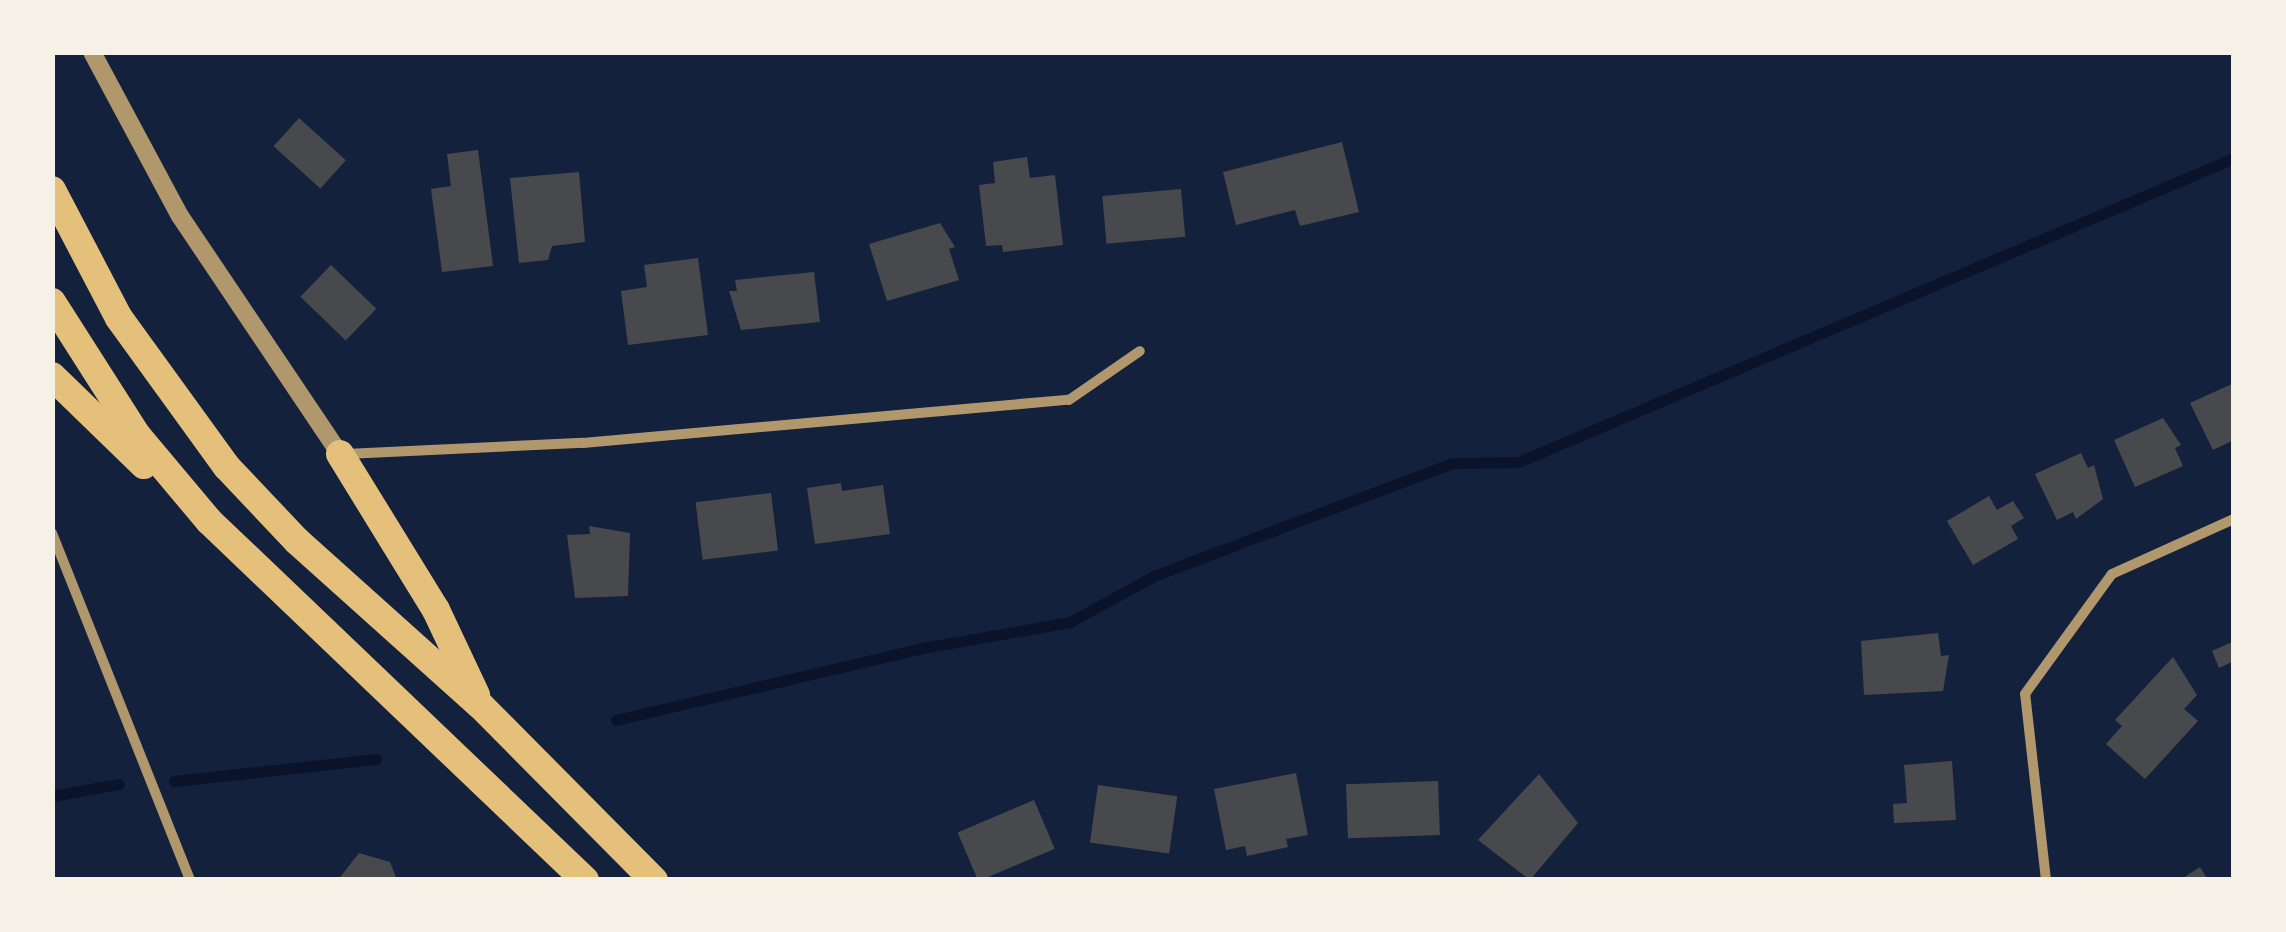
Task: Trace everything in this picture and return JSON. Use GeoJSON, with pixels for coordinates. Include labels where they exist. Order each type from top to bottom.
{"type":"FeatureCollection","features":[{"type":"Feature","properties":{"kind":"highway"},"geometry":{"type":"LineString","coordinates":[[52,190],[119,318],[227,467],[297,541],[480,705],[654,880]]}},
{"type":"Feature","properties":{"kind":"highway"},"geometry":{"type":"LineString","coordinates":[[52,302],[136,434],[208,522]]}},
{"type":"Feature","properties":{"kind":"highway"},"geometry":{"type":"LineString","coordinates":[[52,376],[585,880]]}},
{"type":"Feature","properties":{"kind":"highway"},"geometry":{"type":"LineString","coordinates":[[340,454],[436,610],[480,705]]}},
{"type":"Feature","properties":{"kind":"street"},"geometry":{"type":"LineString","coordinates":[[92,52],[180,216],[340,454],[584,443],[1069,400],[1140,351]]}},
{"type":"Feature","properties":{"kind":"street"},"geometry":{"type":"LineString","coordinates":[[2046,880],[2038,852],[2025,694],[2112,574],[2234,520]]}},
{"type":"Feature","properties":{"kind":"street"},"geometry":{"type":"LineString","coordinates":[[52,534],[190,880]]}},
{"type":"Feature","properties":{"kind":"building"},"geometry":{"type":"Polygon","coordinates":[[[299,118],[346,160],[320,188],[274,146],[299,118]]]}},
{"type":"Feature","properties":{"kind":"building"},"geometry":{"type":"Polygon","coordinates":[[[1342,142],[1359,212],[1300,226],[1295,210],[1236,225],[1223,172],[1342,142]]]}},
{"type":"Feature","properties":{"kind":"building"},"geometry":{"type":"Polygon","coordinates":[[[478,150],[493,266],[442,272],[431,189],[451,186],[447,154],[478,150]]]}},
{"type":"Feature","properties":{"kind":"building"},"geometry":{"type":"Polygon","coordinates":[[[1027,157],[1030,178],[1055,175],[1063,245],[1003,252],[1002,245],[986,246],[979,185],[995,183],[993,162],[1027,157]]]}},
{"type":"Feature","properties":{"kind":"building"},"geometry":{"type":"Polygon","coordinates":[[[579,172],[585,242],[552,246],[548,260],[519,263],[510,178],[579,172]]]}},
{"type":"Feature","properties":{"kind":"building"},"geometry":{"type":"Polygon","coordinates":[[[1181,189],[1185,237],[1106,244],[1102,196],[1181,189]]]}},
{"type":"Feature","properties":{"kind":"building"},"geometry":{"type":"Polygon","coordinates":[[[940,223],[955,247],[949,249],[959,280],[887,301],[869,244],[940,223]]]}},
{"type":"Feature","properties":{"kind":"building"},"geometry":{"type":"Polygon","coordinates":[[[698,258],[708,335],[628,345],[621,291],[647,287],[644,265],[698,258]]]}},
{"type":"Feature","properties":{"kind":"building"},"geometry":{"type":"Polygon","coordinates":[[[331,265],[376,309],[346,340],[300,297],[331,265]]]}},
{"type":"Feature","properties":{"kind":"building"},"geometry":{"type":"Polygon","coordinates":[[[814,272],[820,322],[741,330],[729,291],[737,291],[735,280],[814,272]]]}},
{"type":"Feature","properties":{"kind":"building"},"geometry":{"type":"Polygon","coordinates":[[[2234,383],[2234,440],[2213,450],[2190,403],[2234,383]]]}},
{"type":"Feature","properties":{"kind":"building"},"geometry":{"type":"Polygon","coordinates":[[[2163,418],[2181,445],[2175,448],[2183,466],[2135,487],[2114,440],[2163,418]]]}},
{"type":"Feature","properties":{"kind":"building"},"geometry":{"type":"Polygon","coordinates":[[[2081,453],[2088,468],[2094,465],[2103,499],[2076,519],[2073,512],[2057,520],[2035,474],[2081,453]]]}},
{"type":"Feature","properties":{"kind":"building"},"geometry":{"type":"Polygon","coordinates":[[[841,483],[842,491],[883,485],[890,534],[815,544],[807,488],[841,483]]]}},
{"type":"Feature","properties":{"kind":"building"},"geometry":{"type":"Polygon","coordinates":[[[771,493],[778,551],[703,560],[696,502],[771,493]]]}},
{"type":"Feature","properties":{"kind":"building"},"geometry":{"type":"Polygon","coordinates":[[[1989,496],[1997,510],[2013,501],[2024,518],[2011,526],[2018,539],[1973,565],[1947,521],[1989,496]]]}},
{"type":"Feature","properties":{"kind":"building"},"geometry":{"type":"Polygon","coordinates":[[[589,526],[630,533],[628,596],[575,598],[567,535],[590,534],[589,526]]]}},
{"type":"Feature","properties":{"kind":"building"},"geometry":{"type":"Polygon","coordinates":[[[1938,633],[1941,656],[1949,655],[1943,691],[1864,695],[1861,641],[1938,633]]]}},
{"type":"Feature","properties":{"kind":"building"},"geometry":{"type":"Polygon","coordinates":[[[2234,641],[2234,661],[2219,668],[2212,651],[2234,641]]]}},
{"type":"Feature","properties":{"kind":"building"},"geometry":{"type":"Polygon","coordinates":[[[2173,657],[2197,695],[2184,709],[2198,721],[2145,779],[2106,744],[2122,726],[2115,720],[2173,657]]]}},
{"type":"Feature","properties":{"kind":"building"},"geometry":{"type":"Polygon","coordinates":[[[1952,761],[1956,820],[1894,823],[1893,804],[1907,803],[1904,765],[1952,761]]]}},
{"type":"Feature","properties":{"kind":"building"},"geometry":{"type":"Polygon","coordinates":[[[1296,773],[1308,835],[1286,839],[1288,847],[1247,856],[1245,846],[1226,850],[1214,789],[1296,773]]]}},
{"type":"Feature","properties":{"kind":"building"},"geometry":{"type":"Polygon","coordinates":[[[1539,774],[1578,823],[1530,880],[1478,840],[1539,774]]]}},
{"type":"Feature","properties":{"kind":"building"},"geometry":{"type":"Polygon","coordinates":[[[1438,781],[1440,835],[1348,838],[1346,784],[1438,781]]]}},
{"type":"Feature","properties":{"kind":"building"},"geometry":{"type":"Polygon","coordinates":[[[1098,785],[1177,796],[1169,854],[1090,842],[1098,785]]]}},
{"type":"Feature","properties":{"kind":"building"},"geometry":{"type":"Polygon","coordinates":[[[1034,800],[1055,849],[978,880],[958,832],[1034,800]]]}},
{"type":"Feature","properties":{"kind":"building"},"geometry":{"type":"Polygon","coordinates":[[[359,853],[390,862],[397,880],[338,880],[359,853]]]}},
{"type":"Feature","properties":{"kind":"building"},"geometry":{"type":"Polygon","coordinates":[[[2200,867],[2208,880],[2180,880],[2200,867]]]}},
{"type":"Feature","properties":{"kind":"waterway"},"geometry":{"type":"LineString","coordinates":[[616,720],[928,647],[1070,622],[1156,575],[1452,463],[1518,462],[2234,158]]}},
{"type":"Feature","properties":{"kind":"waterway"},"geometry":{"type":"LineString","coordinates":[[174,781],[376,759]]}},
{"type":"Feature","properties":{"kind":"waterway"},"geometry":{"type":"LineString","coordinates":[[52,796],[119,784]]}}]}
